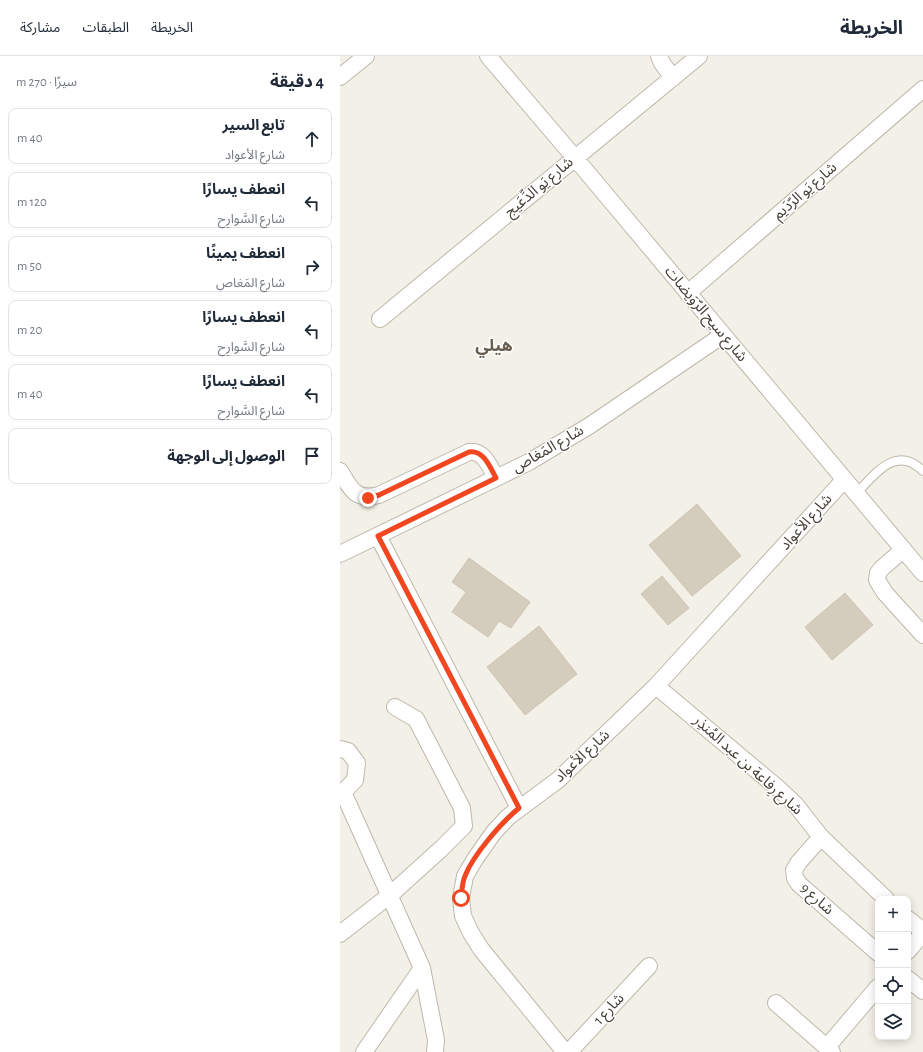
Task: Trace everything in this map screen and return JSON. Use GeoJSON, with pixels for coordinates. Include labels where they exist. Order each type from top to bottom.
{"type":"FeatureCollection","features":[{"type":"Feature","properties":{"kind":"street"},"geometry":{"type":"LineString","coordinates":[[340,77],[366,56]]}},
{"type":"Feature","properties":{"kind":"street","name":"شارع سيح الرّوَيضات"},"geometry":{"type":"LineString","coordinates":[[488,56],[923,573]]}},
{"type":"Feature","properties":{"kind":"street"},"geometry":{"type":"LineString","coordinates":[[659,56],[672,78]]}},
{"type":"Feature","properties":{"kind":"street","name":"شارع يَو الدِّعَيج"},"geometry":{"type":"LineString","coordinates":[[380,319],[699,56]]}},
{"type":"Feature","properties":{"kind":"street","name":"شارع يَو الرّدَيم"},"geometry":{"type":"LineString","coordinates":[[688,293],[923,89]]}},
{"type":"Feature","properties":{"kind":"street","name":"شارع المَغاص"},"geometry":{"type":"LineString","coordinates":[[340,554],[529,462],[589,426],[723,335]]}},
{"type":"Feature","properties":{"kind":"street"},"geometry":{"type":"LineString","coordinates":[[340,471],[353,492],[362,497],[368,498],[379,495],[474,451],[485,458],[496,478]]}},
{"type":"Feature","properties":{"kind":"street","name":"شارع الأعواد"},"geometry":{"type":"LineString","coordinates":[[565,1052],[481,949],[470,933],[463,916],[461,898],[465,876],[494,832],[508,817],[558,780],[656,686],[844,480]]}},
{"type":"Feature","properties":{"kind":"street"},"geometry":{"type":"LineString","coordinates":[[378,536],[519,808]]}},
{"type":"Feature","properties":{"kind":"street"},"geometry":{"type":"LineString","coordinates":[[903,550],[882,568],[878,573],[877,580],[885,593],[923,635]]}},
{"type":"Feature","properties":{"kind":"street","name":"شارع رِفاعة بن عبد المُنذِر"},"geometry":{"type":"LineString","coordinates":[[656,686],[779,789],[795,804],[822,837],[883,896]]}},
{"type":"Feature","properties":{"kind":"street"},"geometry":{"type":"LineString","coordinates":[[340,934],[390,895],[464,826],[462,808],[416,719],[395,706]]}},
{"type":"Feature","properties":{"kind":"street"},"geometry":{"type":"LineString","coordinates":[[340,749],[348,751],[357,763],[355,780],[342,792],[422,968],[436,1040],[435,1052]]}},
{"type":"Feature","properties":{"kind":"street","name":"شارع 9"},"geometry":{"type":"LineString","coordinates":[[822,837],[799,862],[794,870],[795,878],[799,884],[875,950]]}},
{"type":"Feature","properties":{"kind":"street"},"geometry":{"type":"LineString","coordinates":[[911,922],[923,932],[911,947]]}},
{"type":"Feature","properties":{"kind":"street","name":"شارع 1"},"geometry":{"type":"LineString","coordinates":[[569,1052],[649,966]]}},
{"type":"Feature","properties":{"kind":"street"},"geometry":{"type":"LineString","coordinates":[[364,1052],[422,968]]}},
{"type":"Feature","properties":{"kind":"street"},"geometry":{"type":"LineString","coordinates":[[911,981],[923,991]]}},
{"type":"Feature","properties":{"kind":"street"},"geometry":{"type":"LineString","coordinates":[[776,1003],[830,1050],[875,991]]}},
{"type":"Feature","properties":{"kind":"lane"},"geometry":{"type":"LineString","coordinates":[[856,494],[879,470],[886,464],[893,461],[909,461],[917,465],[923,471]]}},
{"type":"Feature","properties":{"kind":"building"},"geometry":{"type":"Polygon","coordinates":[[[697,504],[741,556],[692,596],[649,545],[697,504]]]}},
{"type":"Feature","properties":{"kind":"building"},"geometry":{"type":"Polygon","coordinates":[[[469,558],[530,602],[511,628],[499,621],[488,637],[452,612],[466,592],[452,582],[469,558]]]}},
{"type":"Feature","properties":{"kind":"building"},"geometry":{"type":"Polygon","coordinates":[[[662,576],[689,608],[668,625],[641,594],[662,576]]]}},
{"type":"Feature","properties":{"kind":"building"},"geometry":{"type":"Polygon","coordinates":[[[845,593],[873,625],[832,660],[805,627],[845,593]]]}},
{"type":"Feature","properties":{"kind":"building"},"geometry":{"type":"Polygon","coordinates":[[[539,626],[577,674],[525,715],[487,667],[539,626]]]}},
{"type":"Feature","properties":{"kind":"district","name":"هيلي"},"geometry":{"type":"Point","coordinates":[494,345]}},
{"type":"Feature","properties":{"kind":"route"},"geometry":{"type":"LineString","coordinates":[[368,498],[379,495],[474,451],[485,458],[496,478],[378,536],[519,808],[494,832],[475,859],[465,876],[461,898]]}}]}
